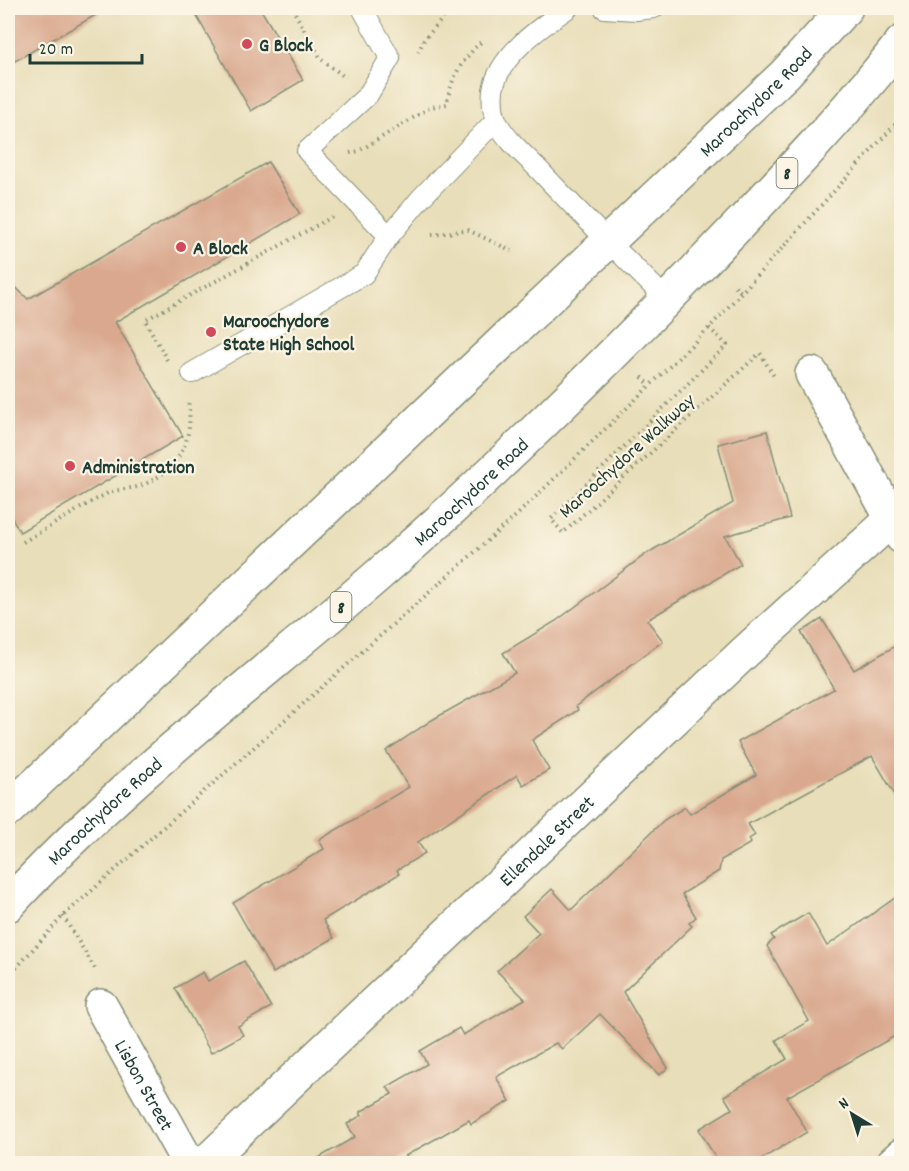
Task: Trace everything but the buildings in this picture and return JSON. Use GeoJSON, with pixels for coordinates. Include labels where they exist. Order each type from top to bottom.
{"type":"FeatureCollection","features":[{"type":"Feature","properties":{"kind":"main road","name":"Maroochydore Road"},"geometry":{"type":"LineString","coordinates":[[8,810],[785,74],[846,8]]}},
{"type":"Feature","properties":{"kind":"main road","name":"Maroochydore Road"},"geometry":{"type":"LineString","coordinates":[[8,905],[74,835],[148,768],[385,569],[593,374],[667,300],[786,174],[902,42]]}},
{"type":"Feature","properties":{"kind":"main road"},"geometry":{"type":"LineString","coordinates":[[812,374],[896,528]]}},
{"type":"Feature","properties":{"kind":"main road","name":"Ellendale Street"},"geometry":{"type":"LineString","coordinates":[[204,1164],[738,659],[896,528]]}},
{"type":"Feature","properties":{"kind":"main road","name":"Lisbon Street"},"geometry":{"type":"LineString","coordinates":[[100,1006],[189,1164]]}},
{"type":"Feature","properties":{"kind":"main road"},"geometry":{"type":"LineString","coordinates":[[892,1164],[902,1155]]}},
{"type":"Feature","properties":{"kind":"lane"},"geometry":{"type":"LineString","coordinates":[[362,8],[390,58],[368,95],[307,151],[389,236]]}},
{"type":"Feature","properties":{"kind":"lane"},"geometry":{"type":"LineString","coordinates":[[568,8],[522,45],[503,67],[494,89],[493,105],[496,120],[505,133],[667,300]]}},
{"type":"Feature","properties":{"kind":"lane"},"geometry":{"type":"LineString","coordinates":[[604,8],[636,10],[654,8]]}},
{"type":"Feature","properties":{"kind":"lane"},"geometry":{"type":"LineString","coordinates":[[192,373],[364,274],[389,236],[421,198],[496,120]]}},
{"type":"Feature","properties":{"kind":"path"},"geometry":{"type":"LineString","coordinates":[[292,8],[321,59],[368,95]]}},
{"type":"Feature","properties":{"kind":"path"},"geometry":{"type":"LineString","coordinates":[[345,154],[359,151],[430,107],[447,104],[449,88],[456,71],[483,40]]}},
{"type":"Feature","properties":{"kind":"path"},"geometry":{"type":"LineString","coordinates":[[8,977],[63,916],[510,521],[709,328],[902,117]]}},
{"type":"Feature","properties":{"kind":"path"},"geometry":{"type":"LineString","coordinates":[[432,235],[468,230],[512,251]]}},
{"type":"Feature","properties":{"kind":"path"},"geometry":{"type":"LineString","coordinates":[[735,286],[742,293]]}},
{"type":"Feature","properties":{"kind":"path","name":"Maroochydore Walkway"},"geometry":{"type":"LineString","coordinates":[[709,328],[727,345],[551,519],[563,533],[760,353],[783,391],[812,374]]}},
{"type":"Feature","properties":{"kind":"path"},"geometry":{"type":"LineString","coordinates":[[642,377],[650,385]]}},
{"type":"Feature","properties":{"kind":"path"},"geometry":{"type":"LineString","coordinates":[[63,916],[103,983],[100,1006]]}},
{"type":"Feature","properties":{"kind":"place","name":"G Block"},"geometry":{"type":"Point","coordinates":[247,44]}},
{"type":"Feature","properties":{"kind":"place","name":"A Block"},"geometry":{"type":"Point","coordinates":[181,247]}},
{"type":"Feature","properties":{"kind":"place","name":"Maroochydore State High School"},"geometry":{"type":"Point","coordinates":[211,332]}},
{"type":"Feature","properties":{"kind":"place","name":"Administration"},"geometry":{"type":"Point","coordinates":[70,466]}}]}
